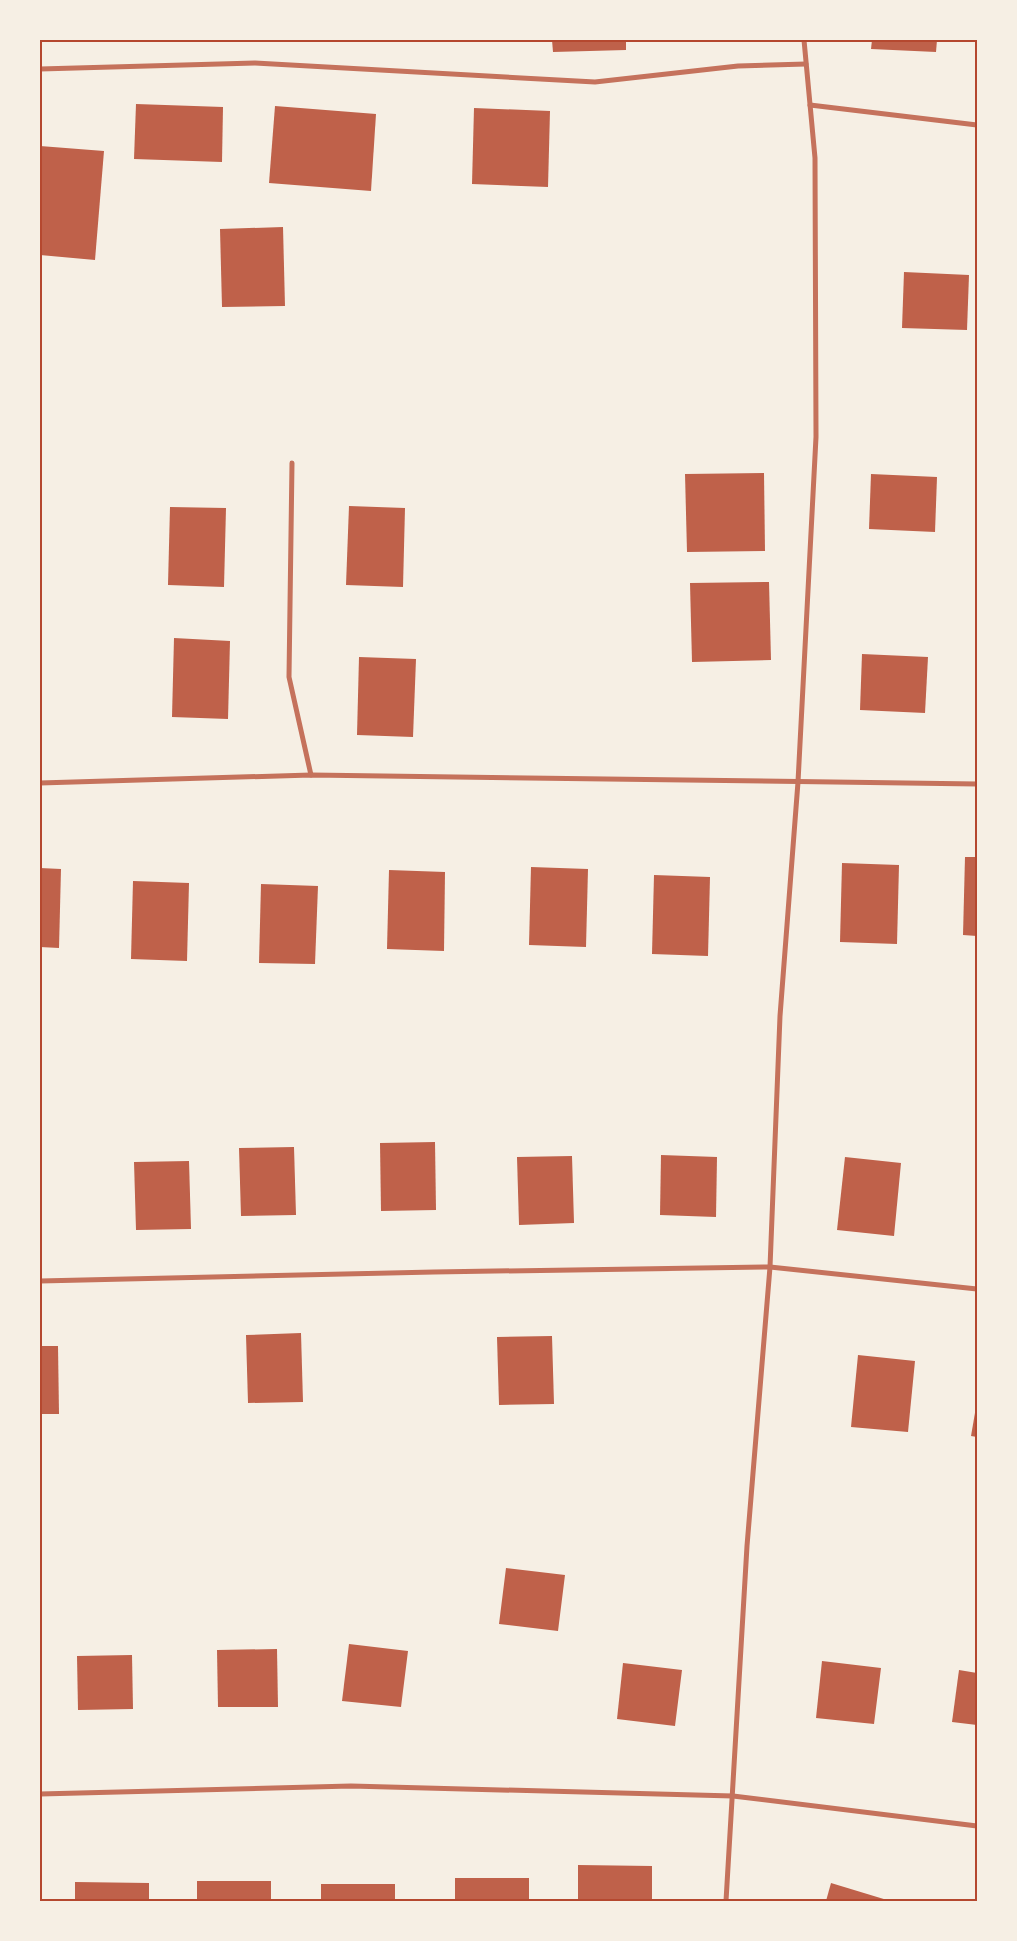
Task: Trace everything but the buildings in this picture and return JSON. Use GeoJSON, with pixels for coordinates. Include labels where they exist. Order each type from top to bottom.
{"type":"FeatureCollection","features":[{"type":"Feature","properties":{"kind":"street"},"geometry":{"type":"LineString","coordinates":[[726,1901],[747,1546],[770,1268],[780,1016],[798,782],[816,438],[815,158],[804,40]]}},
{"type":"Feature","properties":{"kind":"street"},"geometry":{"type":"LineString","coordinates":[[40,69],[255,63],[595,82],[738,66],[806,64]]}},
{"type":"Feature","properties":{"kind":"street"},"geometry":{"type":"LineString","coordinates":[[810,105],[977,125]]}},
{"type":"Feature","properties":{"kind":"street"},"geometry":{"type":"LineString","coordinates":[[292,463],[289,677],[311,775]]}},
{"type":"Feature","properties":{"kind":"street"},"geometry":{"type":"LineString","coordinates":[[40,783],[311,775],[977,784]]}},
{"type":"Feature","properties":{"kind":"street"},"geometry":{"type":"LineString","coordinates":[[40,1281],[434,1272],[770,1268],[977,1289]]}},
{"type":"Feature","properties":{"kind":"street"},"geometry":{"type":"LineString","coordinates":[[40,1794],[351,1786],[733,1796],[977,1826]]}}]}
